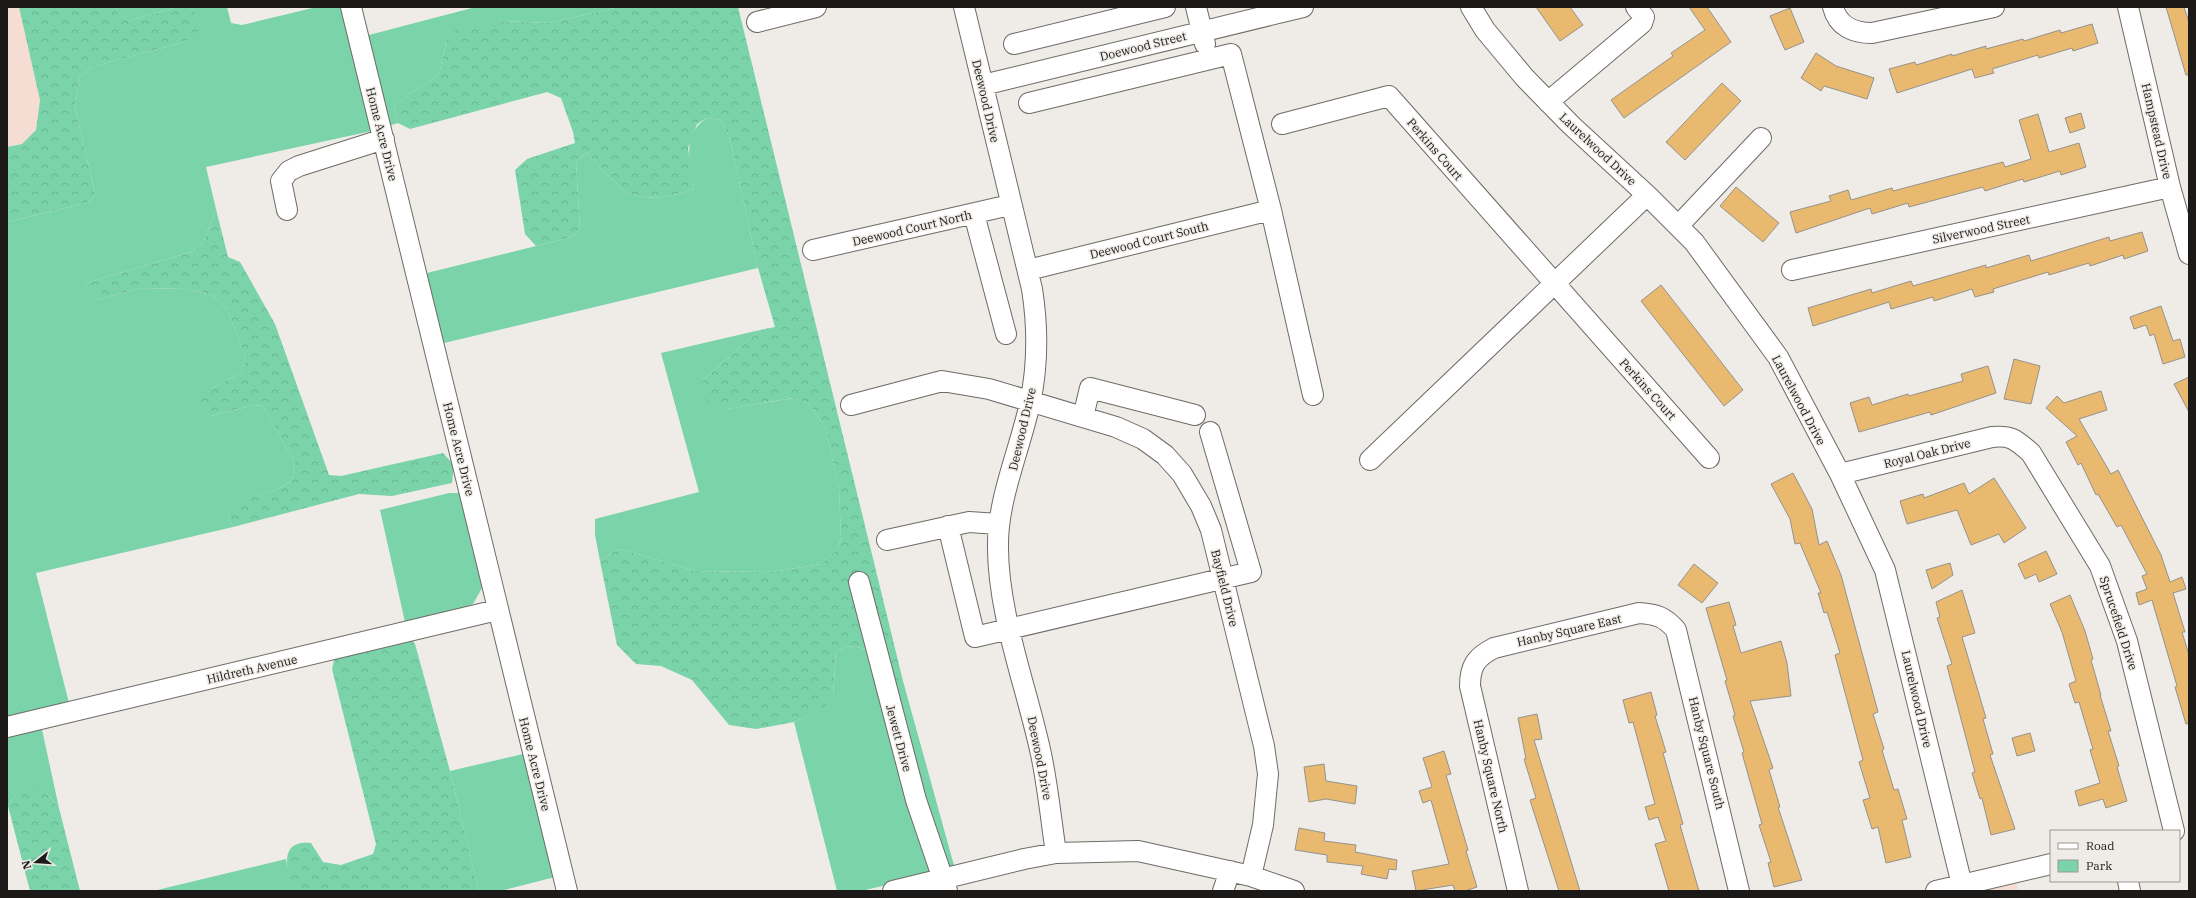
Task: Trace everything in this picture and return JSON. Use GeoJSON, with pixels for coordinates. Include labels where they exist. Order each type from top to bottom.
{"type":"FeatureCollection","features":[{"type":"Feature","properties":{"kind":"street","name":"Home Acre Drive"},"geometry":{"type":"LineString","coordinates":[[351,7],[497,610],[567,891]]}},
{"type":"Feature","properties":{"kind":"street"},"geometry":{"type":"LineString","coordinates":[[757,22],[816,7]]}},
{"type":"Feature","properties":{"kind":"street","name":"Deewood Drive"},"geometry":{"type":"LineString","coordinates":[[964,7],[1010,205],[1028,270],[1037,323],[1036,354],[1030,402],[998,524],[1001,585],[1010,629],[1041,755],[1056,853]]}},
{"type":"Feature","properties":{"kind":"street"},"geometry":{"type":"LineString","coordinates":[[1014,44],[1165,7]]}},
{"type":"Feature","properties":{"kind":"street"},"geometry":{"type":"LineString","coordinates":[[1196,7],[1209,60]]}},
{"type":"Feature","properties":{"kind":"street","name":"Doewood Street"},"geometry":{"type":"LineString","coordinates":[[983,85],[1303,7]]}},
{"type":"Feature","properties":{"kind":"street","name":"Laurelwood Drive"},"geometry":{"type":"LineString","coordinates":[[1471,7],[1485,30],[1548,102],[1647,195],[1694,242],[1778,357],[1840,474],[1885,570],[1962,885]]}},
{"type":"Feature","properties":{"kind":"street"},"geometry":{"type":"LineString","coordinates":[[1548,102],[1642,22],[1644,17],[1636,7]]}},
{"type":"Feature","properties":{"kind":"street"},"geometry":{"type":"LineString","coordinates":[[1833,7],[1840,22],[1850,30],[1861,33],[1872,33],[1994,7]]}},
{"type":"Feature","properties":{"kind":"street","name":"Hampstead Drive"},"geometry":{"type":"LineString","coordinates":[[2128,7],[2170,187],[2189,254]]}},
{"type":"Feature","properties":{"kind":"street"},"geometry":{"type":"LineString","coordinates":[[1109,21],[1124,80]]}},
{"type":"Feature","properties":{"kind":"street"},"geometry":{"type":"LineString","coordinates":[[1028,103],[1231,54],[1271,210],[1313,395]]}},
{"type":"Feature","properties":{"kind":"street","name":"Perkins Court"},"geometry":{"type":"LineString","coordinates":[[1282,124],[1389,96],[1709,458]]}},
{"type":"Feature","properties":{"kind":"street"},"geometry":{"type":"LineString","coordinates":[[1678,226],[1761,138]]}},
{"type":"Feature","properties":{"kind":"street"},"geometry":{"type":"LineString","coordinates":[[287,210],[281,181],[289,171],[299,166],[384,139]]}},
{"type":"Feature","properties":{"kind":"street","name":"Silverwood Street"},"geometry":{"type":"LineString","coordinates":[[1792,270],[2170,187]]}},
{"type":"Feature","properties":{"kind":"street"},"geometry":{"type":"LineString","coordinates":[[1370,460],[1647,195]]}},
{"type":"Feature","properties":{"kind":"street","name":"Deewood Court North"},"geometry":{"type":"LineString","coordinates":[[814,250],[1010,205]]}},
{"type":"Feature","properties":{"kind":"street","name":"Deewood Court South"},"geometry":{"type":"LineString","coordinates":[[1028,270],[1271,210]]}},
{"type":"Feature","properties":{"kind":"street"},"geometry":{"type":"LineString","coordinates":[[974,214],[1006,334]]}},
{"type":"Feature","properties":{"kind":"street","name":"Bayfield Drive"},"geometry":{"type":"LineString","coordinates":[[851,405],[942,381],[989,390],[1116,426],[1143,439],[1165,454],[1182,474],[1201,506],[1211,530],[1264,746],[1268,774],[1263,825],[1251,876]]}},
{"type":"Feature","properties":{"kind":"street"},"geometry":{"type":"LineString","coordinates":[[1083,417],[1090,388],[1195,415]]}},
{"type":"Feature","properties":{"kind":"street"},"geometry":{"type":"LineString","coordinates":[[948,526],[975,637],[1251,572],[1210,432]]}},
{"type":"Feature","properties":{"kind":"street","name":"Royal Oak Drive"},"geometry":{"type":"LineString","coordinates":[[1840,474],[1992,437],[2003,436],[2014,438]]}},
{"type":"Feature","properties":{"kind":"street","name":"Sprucefield Drive"},"geometry":{"type":"LineString","coordinates":[[2014,438],[2031,453],[2100,566],[2127,641],[2174,830]]}},
{"type":"Feature","properties":{"kind":"street"},"geometry":{"type":"LineString","coordinates":[[887,540],[969,522],[998,524]]}},
{"type":"Feature","properties":{"kind":"street","name":"Jewett Drive"},"geometry":{"type":"LineString","coordinates":[[859,582],[916,800],[945,884]]}},
{"type":"Feature","properties":{"kind":"street","name":"Hildreth Avenue"},"geometry":{"type":"LineString","coordinates":[[7,727],[497,610]]}},
{"type":"Feature","properties":{"kind":"street","name":"Hanby Square East"},"geometry":{"type":"LineString","coordinates":[[1476,661],[1484,653],[1494,648],[1639,613],[1653,614],[1666,619]]}},
{"type":"Feature","properties":{"kind":"street","name":"Hanby Square South"},"geometry":{"type":"LineString","coordinates":[[1666,619],[1676,630],[1739,891]]}},
{"type":"Feature","properties":{"kind":"street","name":"Hanby Square North"},"geometry":{"type":"LineString","coordinates":[[1476,661],[1470,673],[1470,686],[1518,891]]}},
{"type":"Feature","properties":{"kind":"street"},"geometry":{"type":"LineString","coordinates":[[893,891],[945,884],[1056,853],[1138,851],[1251,876],[1294,891]]}},
{"type":"Feature","properties":{"kind":"street"},"geometry":{"type":"LineString","coordinates":[[1936,891],[2050,864]]}},
{"type":"Feature","properties":{"kind":"street"},"geometry":{"type":"LineString","coordinates":[[1223,891],[1230,871]]}},
{"type":"Feature","properties":{"kind":"shaded area"},"geometry":{"type":"Polygon","coordinates":[[[7,7],[19,7],[40,100],[36,130],[22,144],[7,147],[7,7]]]}},
{"type":"Feature","properties":{"kind":"shaded area"},"geometry":{"type":"Polygon","coordinates":[[[2014,872],[2018,891],[1959,891],[2014,872]]]}},
{"type":"Feature","properties":{"kind":"green space"},"geometry":{"type":"Polygon","coordinates":[[[19,7],[116,7],[117,12],[128,21],[177,7],[189,7],[196,12],[199,30],[188,41],[92,67],[80,77],[75,107],[95,193],[90,202],[7,222],[7,147],[22,144],[36,130],[40,100],[19,7]]]}},
{"type":"Feature","properties":{"kind":"green space"},"geometry":{"type":"Polygon","coordinates":[[[116,7],[177,7],[128,21],[117,12],[116,7]]]}},
{"type":"Feature","properties":{"kind":"green space"},"geometry":{"type":"Polygon","coordinates":[[[189,7],[227,7],[231,23],[242,25],[317,7],[341,7],[372,131],[206,167],[216,209],[203,243],[191,252],[86,283],[96,300],[141,288],[187,289],[212,295],[227,309],[246,359],[241,373],[212,388],[211,416],[254,405],[263,406],[295,463],[292,481],[276,490],[230,502],[228,516],[233,527],[36,573],[69,703],[7,719],[7,222],[90,202],[95,193],[75,107],[80,77],[92,67],[188,41],[196,12],[189,7]]]}},
{"type":"Feature","properties":{"kind":"green space"},"geometry":{"type":"Polygon","coordinates":[[[476,7],[619,7],[549,23],[499,21],[446,42],[439,75],[407,96],[394,108],[398,123],[388,126],[365,36],[476,7]]]}},
{"type":"Feature","properties":{"kind":"green space"},"geometry":{"type":"Polygon","coordinates":[[[619,7],[738,7],[903,681],[894,683],[872,650],[850,646],[836,651],[833,696],[825,709],[794,722],[756,729],[729,725],[692,680],[661,666],[636,664],[617,645],[600,561],[614,551],[621,549],[695,571],[772,572],[821,564],[838,548],[841,538],[839,488],[825,427],[808,403],[792,398],[727,409],[709,403],[702,393],[703,380],[760,330],[775,327],[758,268],[730,139],[721,120],[707,118],[697,124],[688,148],[694,188],[671,196],[654,198],[637,196],[626,192],[587,153],[576,161],[580,229],[572,237],[536,246],[525,234],[515,170],[527,159],[575,143],[573,132],[561,98],[547,92],[410,129],[398,123],[394,108],[407,96],[439,75],[446,42],[455,30],[499,21],[549,23],[619,7]]]}},
{"type":"Feature","properties":{"kind":"green space"},"geometry":{"type":"Polygon","coordinates":[[[707,118],[721,120],[730,139],[758,268],[440,344],[423,274],[572,237],[580,229],[576,161],[587,153],[615,182],[630,194],[654,198],[679,194],[694,188],[689,150],[690,141],[693,132],[707,118]]]}},
{"type":"Feature","properties":{"kind":"green space"},"geometry":{"type":"Polygon","coordinates":[[[216,209],[228,257],[240,262],[275,324],[329,475],[341,476],[443,453],[454,465],[452,483],[392,496],[359,494],[233,527],[228,516],[229,502],[276,490],[292,481],[295,463],[263,406],[254,405],[211,416],[201,412],[201,396],[212,388],[241,373],[246,359],[227,309],[212,295],[187,289],[141,288],[96,300],[90,297],[86,283],[191,252],[203,243],[216,209]]]}},
{"type":"Feature","properties":{"kind":"green space"},"geometry":{"type":"Polygon","coordinates":[[[760,330],[703,380],[727,409],[793,398],[808,403],[825,427],[839,488],[841,538],[838,548],[821,564],[772,572],[695,571],[621,549],[614,551],[600,561],[595,535],[595,519],[699,492],[661,353],[760,330]]]}},
{"type":"Feature","properties":{"kind":"green space"},"geometry":{"type":"Polygon","coordinates":[[[449,493],[460,493],[482,588],[473,604],[459,609],[405,622],[380,510],[449,493]]]}},
{"type":"Feature","properties":{"kind":"green space"},"geometry":{"type":"Polygon","coordinates":[[[409,637],[415,644],[450,771],[479,891],[292,891],[288,874],[287,858],[289,851],[293,846],[300,843],[311,843],[323,862],[341,865],[373,854],[376,844],[332,669],[335,656],[409,637]]]}},
{"type":"Feature","properties":{"kind":"green space"},"geometry":{"type":"Polygon","coordinates":[[[850,646],[872,650],[894,682],[903,681],[955,869],[861,891],[837,891],[794,722],[824,709],[833,696],[836,651],[850,646]]]}},
{"type":"Feature","properties":{"kind":"green space"},"geometry":{"type":"Polygon","coordinates":[[[41,725],[59,808],[47,793],[17,793],[8,806],[7,733],[41,725]]]}},
{"type":"Feature","properties":{"kind":"green space"},"geometry":{"type":"Polygon","coordinates":[[[523,754],[555,877],[500,891],[479,891],[450,771],[523,754]]]}},
{"type":"Feature","properties":{"kind":"green space"},"geometry":{"type":"Polygon","coordinates":[[[33,788],[47,793],[59,808],[80,891],[30,891],[8,806],[17,793],[33,788]]]}},
{"type":"Feature","properties":{"kind":"green space"},"geometry":{"type":"Polygon","coordinates":[[[286,859],[292,891],[153,891],[286,859]]]}},
{"type":"Feature","properties":{"kind":"building"},"geometry":{"type":"Polygon","coordinates":[[[1536,7],[1570,7],[1583,25],[1560,41],[1536,7]]]}},
{"type":"Feature","properties":{"kind":"building"},"geometry":{"type":"Polygon","coordinates":[[[1689,7],[1707,7],[1731,42],[1624,118],[1611,100],[1673,56],[1671,53],[1705,30],[1689,7]]]}},
{"type":"Feature","properties":{"kind":"building"},"geometry":{"type":"Polygon","coordinates":[[[2166,7],[2184,7],[2189,22],[2189,75],[2186,75],[2166,7]]]}},
{"type":"Feature","properties":{"kind":"building"},"geometry":{"type":"Polygon","coordinates":[[[1790,8],[1804,42],[1785,50],[1770,16],[1790,8]]]}},
{"type":"Feature","properties":{"kind":"building"},"geometry":{"type":"Polygon","coordinates":[[[2092,24],[2098,43],[2073,51],[2072,48],[2039,58],[2038,55],[1992,69],[1994,73],[1975,78],[1972,69],[1897,93],[1889,69],[1915,62],[1916,65],[1986,46],[1986,49],[2023,39],[2024,41],[2060,30],[2061,33],[2092,24]]]}},
{"type":"Feature","properties":{"kind":"building"},"geometry":{"type":"Polygon","coordinates":[[[1816,53],[1836,66],[1874,78],[1867,99],[1824,86],[1821,91],[1801,78],[1816,53]]]}},
{"type":"Feature","properties":{"kind":"building"},"geometry":{"type":"Polygon","coordinates":[[[1722,83],[1741,101],[1685,160],[1666,142],[1722,83]]]}},
{"type":"Feature","properties":{"kind":"building"},"geometry":{"type":"Polygon","coordinates":[[[2081,113],[2085,128],[2070,133],[2065,118],[2081,113]]]}},
{"type":"Feature","properties":{"kind":"building"},"geometry":{"type":"Polygon","coordinates":[[[2038,114],[2049,152],[2079,143],[2086,167],[2061,175],[2060,171],[2024,182],[2023,179],[1985,191],[1983,187],[1909,207],[1908,203],[1872,214],[1870,208],[1796,233],[1790,212],[1831,201],[1829,196],[1848,190],[1851,200],[1892,188],[1893,191],[2003,162],[2005,167],[2031,159],[2019,120],[2038,114]]]}},
{"type":"Feature","properties":{"kind":"building"},"geometry":{"type":"Polygon","coordinates":[[[1736,187],[1779,223],[1763,242],[1720,206],[1736,187]]]}},
{"type":"Feature","properties":{"kind":"building"},"geometry":{"type":"Polygon","coordinates":[[[2142,232],[2148,251],[2124,259],[2123,255],[2090,266],[2089,263],[2049,275],[2048,272],[1993,289],[1994,292],[1975,297],[1972,289],[1934,301],[1933,297],[1891,309],[1889,302],[1813,326],[1808,308],[1871,289],[1872,293],[1911,281],[1913,286],[1986,265],[1986,268],[2029,255],[2031,261],[2109,237],[2110,241],[2142,232]]]}},
{"type":"Feature","properties":{"kind":"building"},"geometry":{"type":"Polygon","coordinates":[[[1661,285],[1743,390],[1724,406],[1641,301],[1661,285]]]}},
{"type":"Feature","properties":{"kind":"building"},"geometry":{"type":"Polygon","coordinates":[[[2161,306],[2173,341],[2180,339],[2185,357],[2163,364],[2154,334],[2150,336],[2146,325],[2134,329],[2130,317],[2161,306]]]}},
{"type":"Feature","properties":{"kind":"building"},"geometry":{"type":"Polygon","coordinates":[[[2014,359],[2040,366],[2031,404],[2004,399],[2014,359]]]}},
{"type":"Feature","properties":{"kind":"building"},"geometry":{"type":"Polygon","coordinates":[[[1988,366],[1996,393],[1931,415],[1930,412],[1859,432],[1850,403],[1869,397],[1872,405],[1908,394],[1909,396],[1963,381],[1961,374],[1988,366]]]}},
{"type":"Feature","properties":{"kind":"building"},"geometry":{"type":"Polygon","coordinates":[[[2189,377],[2189,412],[2174,384],[2189,377]]]}},
{"type":"Feature","properties":{"kind":"building"},"geometry":{"type":"Polygon","coordinates":[[[2101,391],[2107,410],[2079,419],[2111,474],[2118,470],[2161,555],[2170,582],[2182,577],[2186,589],[2173,593],[2185,632],[2182,632],[2189,655],[2189,723],[2186,724],[2175,687],[2177,686],[2152,600],[2139,605],[2136,593],[2147,589],[2142,576],[2147,574],[2121,525],[2117,527],[2098,494],[2096,495],[2081,463],[2078,465],[2066,442],[2077,436],[2046,408],[2057,396],[2064,403],[2101,391]]]}},
{"type":"Feature","properties":{"kind":"building"},"geometry":{"type":"Polygon","coordinates":[[[1793,473],[1812,509],[1819,545],[1827,541],[1841,575],[1878,712],[1873,714],[1884,749],[1882,750],[1894,790],[1898,789],[1907,819],[1902,820],[1911,857],[1886,863],[1878,827],[1872,829],[1863,800],[1870,798],[1859,762],[1863,760],[1835,655],[1840,653],[1827,612],[1824,613],[1818,593],[1821,593],[1800,543],[1795,544],[1790,519],[1771,484],[1793,473]]]}},
{"type":"Feature","properties":{"kind":"building"},"geometry":{"type":"Polygon","coordinates":[[[1994,478],[2026,528],[2004,543],[1999,534],[1971,545],[1957,510],[1907,524],[1900,501],[1923,494],[1924,498],[1964,483],[1969,494],[1994,478]]]}},
{"type":"Feature","properties":{"kind":"building"},"geometry":{"type":"Polygon","coordinates":[[[2046,551],[2057,574],[2039,582],[2036,574],[2025,579],[2018,564],[2046,551]]]}},
{"type":"Feature","properties":{"kind":"building"},"geometry":{"type":"Polygon","coordinates":[[[1950,563],[1953,575],[1932,589],[1926,570],[1950,563]]]}},
{"type":"Feature","properties":{"kind":"building"},"geometry":{"type":"Polygon","coordinates":[[[1694,564],[1718,583],[1702,603],[1678,585],[1694,564]]]}},
{"type":"Feature","properties":{"kind":"building"},"geometry":{"type":"Polygon","coordinates":[[[1962,590],[1975,633],[1962,637],[1986,718],[1983,719],[1993,754],[1990,755],[2015,829],[1991,835],[1982,798],[1980,799],[1972,773],[1975,772],[1947,666],[1952,664],[1937,618],[1940,617],[1936,602],[1962,590]]]}},
{"type":"Feature","properties":{"kind":"building"},"geometry":{"type":"Polygon","coordinates":[[[2070,595],[2085,631],[2093,659],[2091,660],[2111,731],[2108,731],[2119,766],[2117,767],[2127,801],[2106,808],[2103,799],[2079,806],[2075,791],[2100,783],[2090,750],[2093,749],[2079,702],[2075,703],[2069,684],[2076,681],[2062,632],[2050,604],[2070,595]]]}},
{"type":"Feature","properties":{"kind":"building"},"geometry":{"type":"Polygon","coordinates":[[[1729,602],[1736,625],[1733,626],[1741,653],[1781,641],[1787,663],[1791,696],[1750,701],[1773,768],[1769,770],[1780,807],[1778,807],[1802,880],[1774,887],[1768,863],[1771,862],[1759,825],[1762,824],[1742,753],[1744,752],[1733,716],[1735,715],[1725,681],[1727,680],[1706,608],[1729,602]]]}},
{"type":"Feature","properties":{"kind":"building"},"geometry":{"type":"Polygon","coordinates":[[[1651,692],[1657,715],[1655,716],[1666,752],[1663,753],[1683,824],[1680,825],[1699,891],[1669,891],[1655,844],[1666,841],[1658,817],[1649,820],[1645,807],[1655,804],[1633,722],[1629,723],[1623,700],[1651,692]]]}},
{"type":"Feature","properties":{"kind":"building"},"geometry":{"type":"Polygon","coordinates":[[[1537,714],[1542,739],[1534,740],[1580,891],[1559,891],[1530,800],[1536,798],[1524,759],[1526,759],[1518,718],[1537,714]]]}},
{"type":"Feature","properties":{"kind":"building"},"geometry":{"type":"Polygon","coordinates":[[[2030,733],[2035,751],[2017,756],[2012,738],[2030,733]]]}},
{"type":"Feature","properties":{"kind":"building"},"geometry":{"type":"Polygon","coordinates":[[[1444,751],[1451,774],[1446,775],[1477,887],[1465,891],[1455,891],[1453,885],[1416,891],[1412,871],[1449,864],[1431,800],[1423,803],[1419,791],[1432,787],[1423,758],[1444,751]]]}},
{"type":"Feature","properties":{"kind":"building"},"geometry":{"type":"Polygon","coordinates":[[[1324,764],[1326,781],[1357,786],[1355,804],[1326,799],[1309,802],[1304,767],[1324,764]]]}},
{"type":"Feature","properties":{"kind":"building"},"geometry":{"type":"Polygon","coordinates":[[[1299,828],[1325,833],[1324,841],[1356,845],[1355,852],[1397,860],[1396,870],[1389,869],[1387,879],[1361,874],[1363,866],[1327,862],[1327,855],[1295,850],[1299,828]]]}}]}
